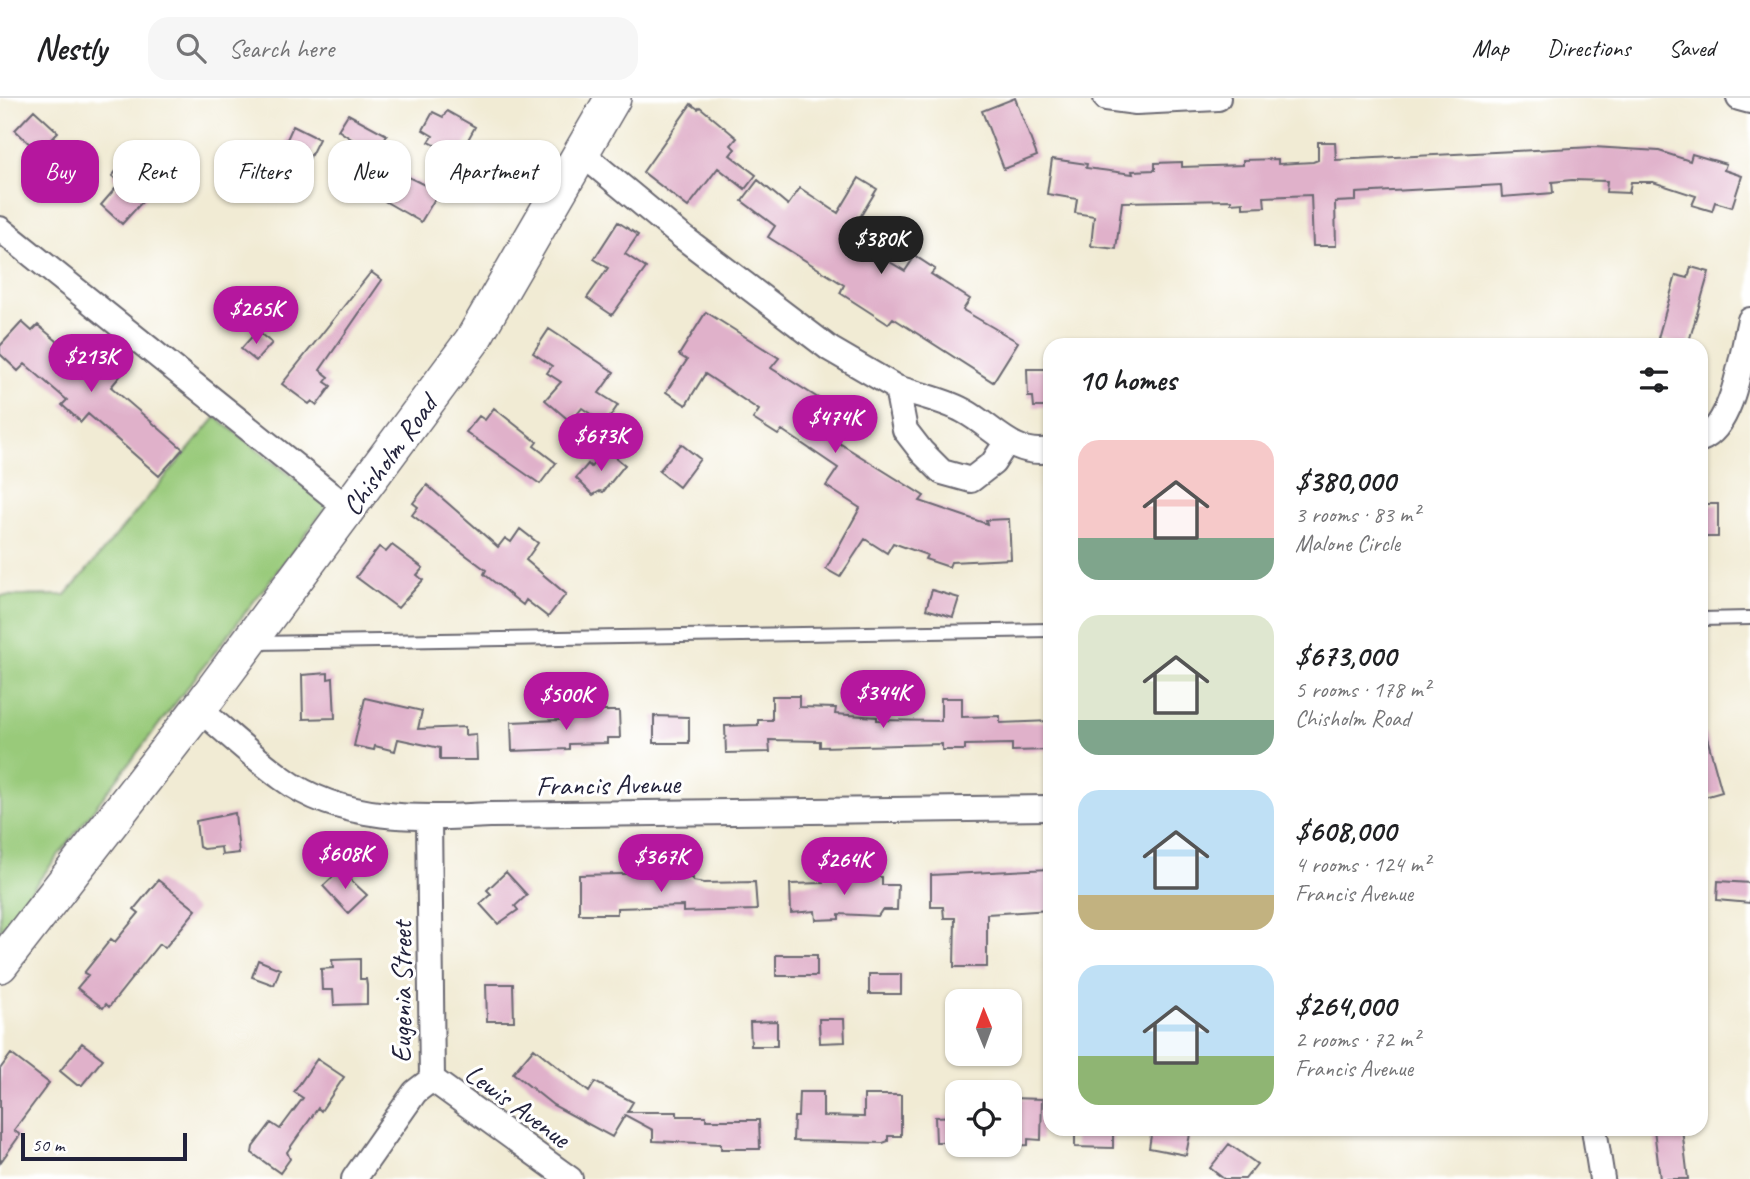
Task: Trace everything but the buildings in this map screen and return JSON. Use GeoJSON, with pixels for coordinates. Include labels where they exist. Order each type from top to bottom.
{"type":"FeatureCollection","features":[{"type":"Feature","properties":{"kind":"main road","name":"Chisholm Road"},"geometry":{"type":"LineString","coordinates":[[0,965],[249,643],[472,341],[613,98]]}},
{"type":"Feature","properties":{"kind":"street"},"geometry":{"type":"LineString","coordinates":[[1105,98],[1136,102],[1218,98]]}},
{"type":"Feature","properties":{"kind":"street"},"geometry":{"type":"LineString","coordinates":[[1739,98],[1750,101]]}},
{"type":"Feature","properties":{"kind":"street"},"geometry":{"type":"LineString","coordinates":[[581,153],[680,234],[830,349],[897,388],[963,410],[1006,443],[1036,453],[1043,452]]}},
{"type":"Feature","properties":{"kind":"street"},"geometry":{"type":"LineString","coordinates":[[0,229],[349,509]]}},
{"type":"Feature","properties":{"kind":"street"},"geometry":{"type":"LineString","coordinates":[[1708,436],[1712,435],[1728,410],[1750,320]]}},
{"type":"Feature","properties":{"kind":"street"},"geometry":{"type":"LineString","coordinates":[[897,388],[905,430],[942,472],[971,480],[993,463],[1006,443]]}},
{"type":"Feature","properties":{"kind":"street","name":"Francis Avenue"},"geometry":{"type":"LineString","coordinates":[[199,709],[284,780],[332,804],[359,812],[429,818],[1043,808]]}},
{"type":"Feature","properties":{"kind":"street","name":"Eugenia Street"},"geometry":{"type":"LineString","coordinates":[[354,1179],[415,1092],[432,1079],[429,818]]}},
{"type":"Feature","properties":{"kind":"street","name":"Lewis Avenue"},"geometry":{"type":"LineString","coordinates":[[432,1079],[570,1179]]}},
{"type":"Feature","properties":{"kind":"street"},"geometry":{"type":"LineString","coordinates":[[1595,1136],[1602,1179]]}},
{"type":"Feature","properties":{"kind":"lane"},"geometry":{"type":"LineString","coordinates":[[1708,619],[1750,618]]}},
{"type":"Feature","properties":{"kind":"lane"},"geometry":{"type":"LineString","coordinates":[[249,643],[1043,630]]}},
{"type":"Feature","properties":{"kind":"green space"},"geometry":{"type":"Polygon","coordinates":[[[216,417],[328,505],[0,931],[0,596],[66,595],[216,417]]]}}]}
